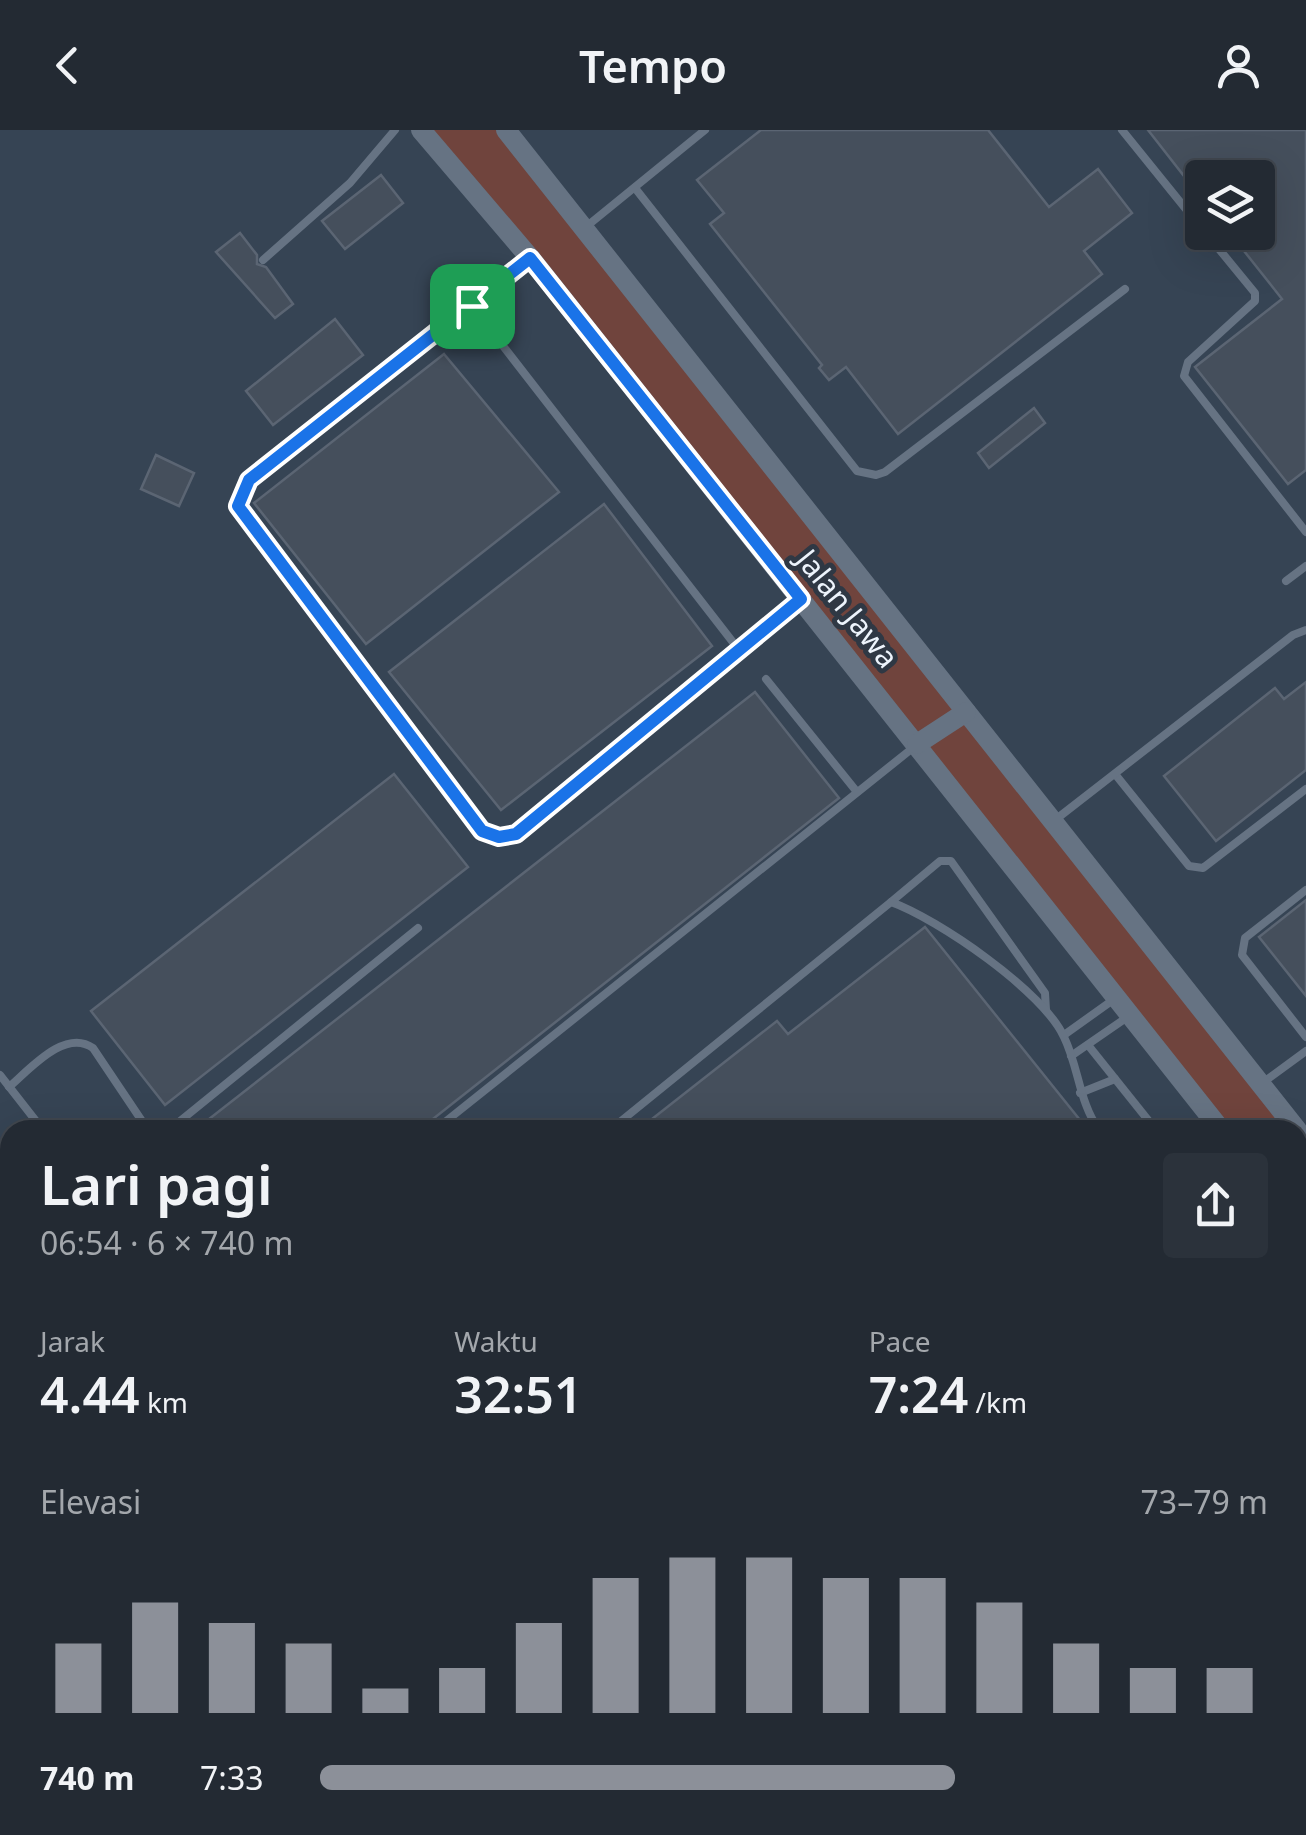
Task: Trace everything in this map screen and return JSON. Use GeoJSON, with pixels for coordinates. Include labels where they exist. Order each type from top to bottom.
{"type":"FeatureCollection","features":[{"type":"Feature","properties":{"kind":"street","name":"Jalan Jawa"},"geometry":{"type":"LineString","coordinates":[[421,130],[530,258],[1213,1120]]}},
{"type":"Feature","properties":{"kind":"street","name":"Jalan Jawa"},"geometry":{"type":"LineString","coordinates":[[506,130],[1289,1120]]}},
{"type":"Feature","properties":{"kind":"street"},"geometry":{"type":"LineString","coordinates":[[918,744],[966,712]]}},
{"type":"Feature","properties":{"kind":"lane"},"geometry":{"type":"LineString","coordinates":[[263,260],[350,182],[395,130]]}},
{"type":"Feature","properties":{"kind":"lane"},"geometry":{"type":"LineString","coordinates":[[583,229],[705,130]]}},
{"type":"Feature","properties":{"kind":"lane"},"geometry":{"type":"LineString","coordinates":[[1122,130],[1185,208]]}},
{"type":"Feature","properties":{"kind":"lane"},"geometry":{"type":"LineString","coordinates":[[636,188],[857,471],[867,474],[885,472],[1125,289]]}},
{"type":"Feature","properties":{"kind":"lane"},"geometry":{"type":"LineString","coordinates":[[1219,250],[1254,293],[1256,301],[1188,362],[1184,376],[1306,532]]}},
{"type":"Feature","properties":{"kind":"lane"},"geometry":{"type":"LineString","coordinates":[[530,258],[249,480],[238,506],[482,831],[499,837],[516,834],[801,599]]}},
{"type":"Feature","properties":{"kind":"lane"},"geometry":{"type":"LineString","coordinates":[[472,306],[739,650]]}},
{"type":"Feature","properties":{"kind":"lane"},"geometry":{"type":"LineString","coordinates":[[1286,581],[1306,566]]}},
{"type":"Feature","properties":{"kind":"lane"},"geometry":{"type":"LineString","coordinates":[[1054,821],[1292,635],[1306,630]]}},
{"type":"Feature","properties":{"kind":"lane"},"geometry":{"type":"LineString","coordinates":[[766,679],[857,792]]}},
{"type":"Feature","properties":{"kind":"lane"},"geometry":{"type":"LineString","coordinates":[[447,1120],[918,744]]}},
{"type":"Feature","properties":{"kind":"lane"},"geometry":{"type":"LineString","coordinates":[[1115,774],[1190,866],[1196,868],[1203,868],[1306,789]]}},
{"type":"Feature","properties":{"kind":"lane"},"geometry":{"type":"LineString","coordinates":[[622,1120],[940,861],[951,861],[1045,993],[1046,1010]]}},
{"type":"Feature","properties":{"kind":"lane"},"geometry":{"type":"LineString","coordinates":[[1306,890],[1245,938],[1241,946],[1242,955],[1306,1037]]}},
{"type":"Feature","properties":{"kind":"lane"},"geometry":{"type":"LineString","coordinates":[[890,902],[949,929],[1046,1010],[1064,1035],[1080,1093],[1094,1120]]}},
{"type":"Feature","properties":{"kind":"lane"},"geometry":{"type":"LineString","coordinates":[[180,1120],[418,928]]}},
{"type":"Feature","properties":{"kind":"lane"},"geometry":{"type":"LineString","coordinates":[[1064,1035],[1123,1006]]}},
{"type":"Feature","properties":{"kind":"lane"},"geometry":{"type":"LineString","coordinates":[[1071,1056],[1088,1046],[1123,1006]]}},
{"type":"Feature","properties":{"kind":"lane"},"geometry":{"type":"LineString","coordinates":[[9,1087],[64,1044],[85,1042],[141,1120]]}},
{"type":"Feature","properties":{"kind":"lane"},"geometry":{"type":"LineString","coordinates":[[1088,1046],[1148,1120]]}},
{"type":"Feature","properties":{"kind":"lane"},"geometry":{"type":"LineString","coordinates":[[1261,1084],[1306,1050]]}},
{"type":"Feature","properties":{"kind":"lane"},"geometry":{"type":"LineString","coordinates":[[0,1075],[34,1120]]}},
{"type":"Feature","properties":{"kind":"lane"},"geometry":{"type":"LineString","coordinates":[[1080,1093],[1115,1079]]}},
{"type":"Feature","properties":{"kind":"shaded area"},"geometry":{"type":"Polygon","coordinates":[[[0,130],[1306,130],[1306,1120],[0,1120],[0,130]]]}},
{"type":"Feature","properties":{"kind":"shaded area"},"geometry":{"type":"Polygon","coordinates":[[[421,130],[506,130],[1288,1120],[1212,1120],[421,130]]]}},
{"type":"Feature","properties":{"kind":"building"},"geometry":{"type":"Polygon","coordinates":[[[761,130],[988,130],[1049,207],[1098,169],[1132,213],[1084,251],[1102,274],[898,434],[846,367],[829,380],[819,368],[822,365],[710,224],[724,213],[697,180],[761,130]]]}},
{"type":"Feature","properties":{"kind":"building"},"geometry":{"type":"Polygon","coordinates":[[[1148,130],[1306,130],[1306,470],[1288,484],[1195,367],[1282,299],[1243,250],[1275,250],[1275,160],[1185,160],[1185,177],[1148,130]]]}},
{"type":"Feature","properties":{"kind":"building"},"geometry":{"type":"Polygon","coordinates":[[[381,175],[403,203],[345,249],[322,221],[381,175]]]}},
{"type":"Feature","properties":{"kind":"building"},"geometry":{"type":"Polygon","coordinates":[[[240,233],[257,255],[257,264],[266,267],[293,304],[275,318],[216,252],[240,233]]]}},
{"type":"Feature","properties":{"kind":"building"},"geometry":{"type":"Polygon","coordinates":[[[335,319],[363,355],[273,425],[246,391],[335,319]]]}},
{"type":"Feature","properties":{"kind":"building"},"geometry":{"type":"Polygon","coordinates":[[[444,354],[559,492],[366,644],[254,503],[444,354]]]}},
{"type":"Feature","properties":{"kind":"building"},"geometry":{"type":"Polygon","coordinates":[[[1034,408],[1045,423],[989,468],[978,453],[1034,408]]]}},
{"type":"Feature","properties":{"kind":"building"},"geometry":{"type":"Polygon","coordinates":[[[156,455],[194,473],[179,506],[141,489],[156,455]]]}},
{"type":"Feature","properties":{"kind":"building"},"geometry":{"type":"Polygon","coordinates":[[[604,504],[712,646],[501,810],[389,672],[604,504]]]}},
{"type":"Feature","properties":{"kind":"building"},"geometry":{"type":"Polygon","coordinates":[[[1306,682],[1306,770],[1216,841],[1164,776],[1275,688],[1284,699],[1306,682]]]}},
{"type":"Feature","properties":{"kind":"building"},"geometry":{"type":"Polygon","coordinates":[[[755,692],[839,798],[432,1120],[208,1120],[755,692]]]}},
{"type":"Feature","properties":{"kind":"building"},"geometry":{"type":"Polygon","coordinates":[[[394,774],[468,867],[165,1105],[91,1011],[394,774]]]}},
{"type":"Feature","properties":{"kind":"building"},"geometry":{"type":"Polygon","coordinates":[[[1306,900],[1306,996],[1259,937],[1306,900]]]}},
{"type":"Feature","properties":{"kind":"building"},"geometry":{"type":"Polygon","coordinates":[[[925,927],[1080,1120],[651,1120],[777,1021],[788,1034],[925,927]]]}},
{"type":"Feature","properties":{"kind":"route"},"geometry":{"type":"LineString","coordinates":[[530,258],[801,599],[516,834],[499,837],[482,831],[238,506],[243,486],[249,480],[472,306],[530,258]]}}]}
